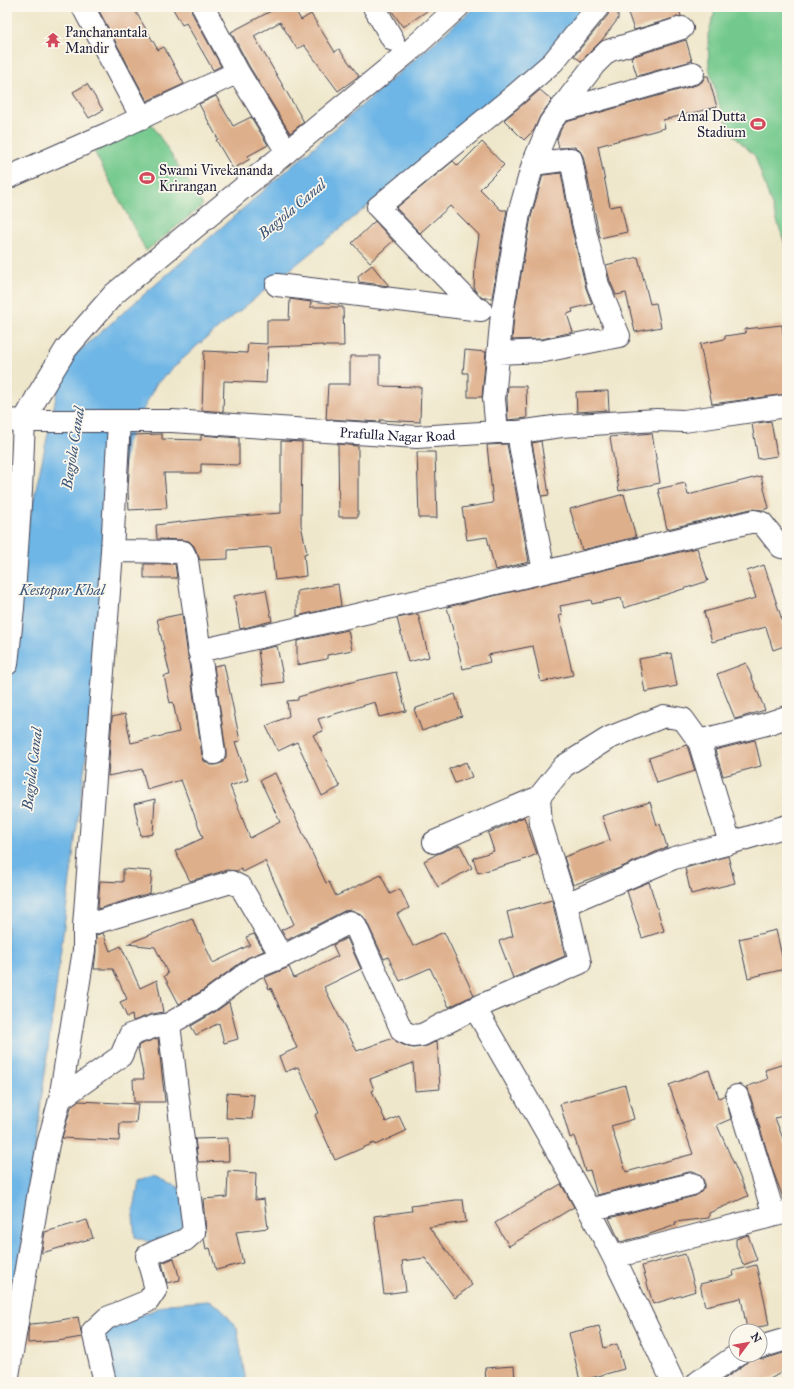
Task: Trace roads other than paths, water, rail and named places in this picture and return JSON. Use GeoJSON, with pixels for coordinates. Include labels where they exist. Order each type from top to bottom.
{"type":"FeatureCollection","features":[{"type":"Feature","properties":{"kind":"street"},"geometry":{"type":"LineString","coordinates":[[84,7],[142,118]]}},
{"type":"Feature","properties":{"kind":"street"},"geometry":{"type":"LineString","coordinates":[[203,7],[238,72],[287,152]]}},
{"type":"Feature","properties":{"kind":"street"},"geometry":{"type":"LineString","coordinates":[[374,7],[393,40]]}},
{"type":"Feature","properties":{"kind":"street"},"geometry":{"type":"LineString","coordinates":[[7,664],[13,600],[15,421],[38,395],[66,349],[114,294],[413,48],[458,7]]}},
{"type":"Feature","properties":{"kind":"street"},"geometry":{"type":"LineString","coordinates":[[476,309],[378,207],[553,62],[598,7]]}},
{"type":"Feature","properties":{"kind":"street"},"geometry":{"type":"LineString","coordinates":[[497,432],[494,399],[498,353],[502,313],[518,214],[532,164],[550,123],[594,65],[608,51],[682,28]]}},
{"type":"Feature","properties":{"kind":"street"},"geometry":{"type":"LineString","coordinates":[[7,178],[142,118],[238,72]]}},
{"type":"Feature","properties":{"kind":"street"},"geometry":{"type":"LineString","coordinates":[[560,111],[693,73]]}},
{"type":"Feature","properties":{"kind":"street"},"geometry":{"type":"LineString","coordinates":[[498,353],[544,351],[619,336],[598,285],[583,222],[571,159],[532,164]]}},
{"type":"Feature","properties":{"kind":"street"},"geometry":{"type":"LineString","coordinates":[[277,285],[502,313]]}},
{"type":"Feature","properties":{"kind":"street","name":"Prafulla Nagar Road"},"geometry":{"type":"LineString","coordinates":[[15,421],[172,421],[417,437],[519,432],[561,426],[656,420],[684,421],[787,406]]}},
{"type":"Feature","properties":{"kind":"street"},"geometry":{"type":"LineString","coordinates":[[7,1382],[39,1191],[48,1144],[60,1099],[84,950],[84,926],[112,551],[119,421]]}},
{"type":"Feature","properties":{"kind":"street"},"geometry":{"type":"LineString","coordinates":[[519,432],[520,445],[544,572]]}},
{"type":"Feature","properties":{"kind":"street"},"geometry":{"type":"LineString","coordinates":[[199,651],[544,572],[754,521],[762,523],[781,547],[787,548]]}},
{"type":"Feature","properties":{"kind":"street"},"geometry":{"type":"LineString","coordinates":[[112,551],[183,552],[187,560],[214,753]]}},
{"type":"Feature","properties":{"kind":"street"},"geometry":{"type":"LineString","coordinates":[[434,842],[539,797],[564,766],[609,738],[650,720],[664,716],[683,719],[699,741],[730,843]]}},
{"type":"Feature","properties":{"kind":"street"},"geometry":{"type":"LineString","coordinates":[[699,741],[766,724],[787,717]]}},
{"type":"Feature","properties":{"kind":"street"},"geometry":{"type":"LineString","coordinates":[[60,1099],[121,1056],[130,1035],[156,1026],[169,1024],[209,1002],[254,968],[282,957],[350,922],[355,925],[402,1032],[413,1036],[422,1035],[475,1008],[580,963],[566,904],[541,824],[539,797]]}},
{"type":"Feature","properties":{"kind":"street"},"geometry":{"type":"LineString","coordinates":[[566,904],[674,858],[787,826]]}},
{"type":"Feature","properties":{"kind":"street"},"geometry":{"type":"LineString","coordinates":[[84,926],[231,882],[241,887],[282,957]]}},
{"type":"Feature","properties":{"kind":"street"},"geometry":{"type":"LineString","coordinates":[[475,1008],[548,1133],[614,1257],[673,1382]]}},
{"type":"Feature","properties":{"kind":"street"},"geometry":{"type":"LineString","coordinates":[[105,1382],[93,1331],[107,1318],[148,1301],[156,1289],[147,1256],[185,1240],[194,1232],[169,1024]]}},
{"type":"Feature","properties":{"kind":"street"},"geometry":{"type":"LineString","coordinates":[[614,1257],[780,1213],[737,1096]]}},
{"type":"Feature","properties":{"kind":"street"},"geometry":{"type":"LineString","coordinates":[[589,1210],[692,1184]]}},
{"type":"Feature","properties":{"kind":"street"},"geometry":{"type":"LineString","coordinates":[[768,1345],[787,1339]]}},
{"type":"Feature","properties":{"kind":"street"},"geometry":{"type":"LineString","coordinates":[[698,1382],[728,1361]]}},
{"type":"Feature","properties":{"kind":"water","name":"Kestopur Khal"},"geometry":{"type":"Polygon","coordinates":[[[475,7],[583,7],[546,60],[198,345],[156,384],[127,442],[7,1364],[7,670],[23,548],[63,365],[475,7]]]}},
{"type":"Feature","properties":{"kind":"water"},"geometry":{"type":"Polygon","coordinates":[[[154,1177],[178,1186],[187,1208],[182,1233],[158,1245],[135,1237],[133,1215],[139,1181],[154,1177]]]}},
{"type":"Feature","properties":{"kind":"water"},"geometry":{"type":"Polygon","coordinates":[[[208,1301],[220,1307],[237,1328],[246,1382],[102,1382],[103,1330],[169,1304],[208,1301]]]}},
{"type":"Feature","properties":{"kind":"place","name":"Panchanantala Mandir"},"geometry":{"type":"Point","coordinates":[53,40]}},
{"type":"Feature","properties":{"kind":"place","name":"Amal Dutta Stadium"},"geometry":{"type":"Point","coordinates":[758,124]}},
{"type":"Feature","properties":{"kind":"place","name":"Swami Vivekananda Krirangan"},"geometry":{"type":"Point","coordinates":[147,178]}},
{"type":"Feature","properties":{"kind":"water label","name":"Bagjola Canal"},"geometry":{"type":"Point","coordinates":[292,209]}},
{"type":"Feature","properties":{"kind":"water label","name":"Bagjola Canal"},"geometry":{"type":"Point","coordinates":[73,448]}},
{"type":"Feature","properties":{"kind":"water label","name":"Bagjola Canal"},"geometry":{"type":"Point","coordinates":[32,769]}}]}
